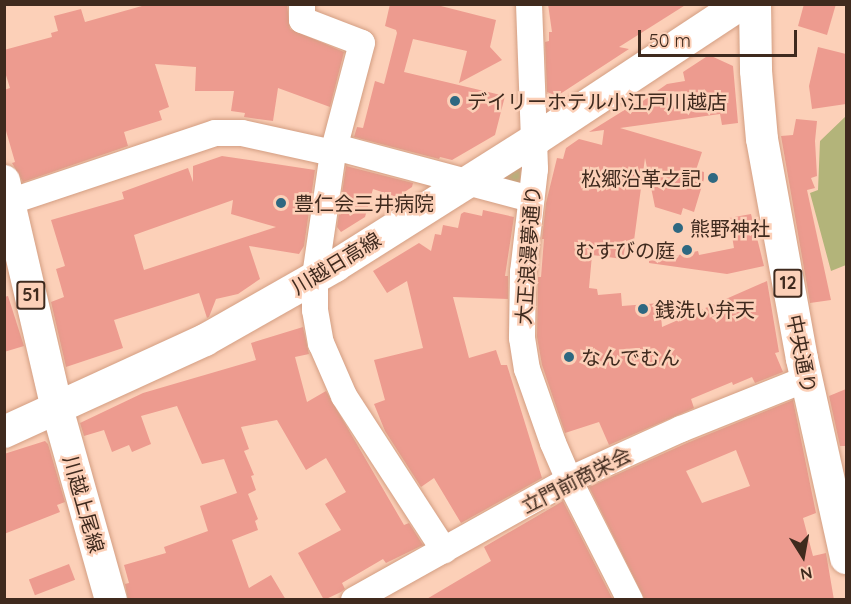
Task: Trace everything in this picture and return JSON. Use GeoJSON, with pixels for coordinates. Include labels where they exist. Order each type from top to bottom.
{"type":"FeatureCollection","features":[{"type":"Feature","properties":{"kind":"main road","name":"川越日高線"},"geometry":{"type":"LineString","coordinates":[[4,432],[205,340],[315,277],[536,139],[741,4]]}},
{"type":"Feature","properties":{"kind":"main road","name":"中央通り"},"geometry":{"type":"LineString","coordinates":[[755,4],[756,71],[762,139],[806,379],[846,558]]}},
{"type":"Feature","properties":{"kind":"main road","name":"51"},"geometry":{"type":"LineString","coordinates":[[7,192],[57,408]]}},
{"type":"Feature","properties":{"kind":"main road","name":"川越上尾線"},"geometry":{"type":"LineString","coordinates":[[57,408],[111,600]]}},
{"type":"Feature","properties":{"kind":"street"},"geometry":{"type":"LineString","coordinates":[[302,4],[302,20],[362,43],[334,150],[315,277],[315,310],[321,343],[345,396],[444,550]]}},
{"type":"Feature","properties":{"kind":"street","name":"大正浪漫夢通り"},"geometry":{"type":"LineString","coordinates":[[530,4],[536,139],[523,272],[522,338],[534,391],[569,480],[630,600]]}},
{"type":"Feature","properties":{"kind":"street"},"geometry":{"type":"LineString","coordinates":[[7,192],[215,133],[242,133],[334,150],[531,199]]}},
{"type":"Feature","properties":{"kind":"street","name":"立門前商栄会"},"geometry":{"type":"LineString","coordinates":[[354,600],[569,480],[681,429],[806,379]]}},
{"type":"Feature","properties":{"kind":"green space"},"geometry":{"type":"Polygon","coordinates":[[[846,116],[846,265],[831,271],[810,193],[818,190],[820,141],[846,116]]]}},
{"type":"Feature","properties":{"kind":"green space"},"geometry":{"type":"Polygon","coordinates":[[[521,163],[520,189],[497,179],[521,163]]]}},
{"type":"Feature","properties":{"kind":"building"},"geometry":{"type":"Polygon","coordinates":[[[149,4],[287,4],[290,29],[344,52],[330,107],[278,88],[273,121],[244,117],[245,113],[231,111],[234,91],[195,91],[196,67],[155,64],[169,107],[159,111],[162,120],[124,132],[128,146],[23,182],[12,163],[15,162],[4,124],[4,90],[10,88],[4,69],[4,50],[52,37],[51,33],[58,31],[54,16],[81,9],[85,22],[149,4]]]}},
{"type":"Feature","properties":{"kind":"building"},"geometry":{"type":"Polygon","coordinates":[[[390,4],[433,4],[496,20],[490,47],[502,60],[459,83],[467,51],[413,39],[404,72],[505,96],[495,135],[452,160],[440,157],[439,159],[354,137],[357,127],[363,128],[375,81],[384,84],[397,33],[396,30],[385,26],[390,4]]]}},
{"type":"Feature","properties":{"kind":"building"},"geometry":{"type":"Polygon","coordinates":[[[548,4],[687,4],[619,47],[629,49],[557,96],[547,92],[545,42],[549,41],[549,32],[552,32],[548,4]]]}},
{"type":"Feature","properties":{"kind":"building"},"geometry":{"type":"Polygon","coordinates":[[[804,4],[836,4],[827,35],[798,26],[804,4]]]}},
{"type":"Feature","properties":{"kind":"building"},"geometry":{"type":"Polygon","coordinates":[[[818,47],[846,54],[846,104],[812,109],[809,86],[818,47]]]}},
{"type":"Feature","properties":{"kind":"building"},"geometry":{"type":"Polygon","coordinates":[[[709,55],[733,66],[738,123],[722,125],[720,114],[620,128],[702,152],[696,170],[704,172],[704,179],[694,212],[683,208],[681,215],[655,207],[645,158],[633,248],[625,247],[623,259],[592,255],[589,288],[597,289],[598,295],[621,293],[622,306],[660,303],[662,327],[767,281],[779,352],[775,353],[783,372],[755,383],[752,377],[733,385],[732,382],[691,399],[694,408],[609,445],[599,422],[565,433],[542,365],[537,337],[538,277],[541,277],[546,203],[557,158],[563,159],[566,148],[579,139],[602,145],[604,130],[589,132],[639,101],[640,103],[667,84],[685,81],[683,72],[709,55]]]}},
{"type":"Feature","properties":{"kind":"building"},"geometry":{"type":"Polygon","coordinates":[[[796,119],[817,121],[815,141],[817,176],[811,178],[815,188],[807,190],[831,300],[810,303],[781,136],[793,135],[796,119]]]}},
{"type":"Feature","properties":{"kind":"building"},"geometry":{"type":"Polygon","coordinates":[[[222,156],[315,170],[304,246],[299,254],[249,246],[260,279],[238,294],[216,299],[209,317],[207,318],[199,293],[114,320],[123,348],[66,367],[51,302],[64,297],[56,269],[65,266],[51,220],[124,199],[122,192],[188,168],[193,182],[193,166],[222,156]],[[233,200],[134,235],[144,270],[276,227],[231,214],[233,200]]]}},
{"type":"Feature","properties":{"kind":"building"},"geometry":{"type":"Polygon","coordinates":[[[346,166],[413,183],[412,187],[397,197],[373,189],[365,217],[341,232],[337,227],[346,166]]]}},
{"type":"Feature","properties":{"kind":"building"},"geometry":{"type":"Polygon","coordinates":[[[483,210],[514,217],[505,276],[508,276],[508,299],[453,297],[469,358],[496,350],[501,365],[507,365],[542,478],[461,523],[434,478],[421,487],[385,431],[374,404],[385,400],[374,360],[423,348],[407,281],[387,293],[373,271],[419,243],[431,251],[435,234],[441,235],[443,225],[458,228],[461,214],[464,212],[482,216],[483,210]]]}},
{"type":"Feature","properties":{"kind":"building"},"geometry":{"type":"Polygon","coordinates":[[[751,214],[764,266],[727,274],[649,263],[649,261],[698,251],[699,255],[734,248],[729,218],[751,214]]]}},
{"type":"Feature","properties":{"kind":"building"},"geometry":{"type":"Polygon","coordinates":[[[8,296],[24,346],[4,352],[4,297],[8,296]]]}},
{"type":"Feature","properties":{"kind":"building"},"geometry":{"type":"Polygon","coordinates":[[[303,327],[309,354],[295,357],[307,402],[326,391],[404,525],[409,523],[423,545],[386,563],[383,559],[342,583],[345,589],[324,600],[298,553],[341,530],[325,504],[346,492],[326,458],[306,470],[277,420],[241,427],[249,449],[244,451],[254,475],[251,476],[256,490],[248,494],[258,519],[255,521],[258,530],[232,540],[249,588],[271,575],[286,600],[128,600],[125,584],[129,583],[124,565],[166,553],[164,547],[208,531],[200,506],[237,493],[224,459],[202,464],[177,406],[141,416],[151,444],[132,452],[129,445],[112,452],[104,430],[84,436],[80,423],[143,393],[256,360],[251,343],[303,327]]]}},
{"type":"Feature","properties":{"kind":"building"},"geometry":{"type":"Polygon","coordinates":[[[846,389],[846,446],[840,446],[829,396],[846,389]]]}},
{"type":"Feature","properties":{"kind":"building"},"geometry":{"type":"Polygon","coordinates":[[[793,400],[816,513],[803,518],[813,556],[826,553],[834,600],[645,600],[589,487],[687,443],[793,400]],[[736,450],[686,471],[702,503],[750,486],[736,450]]]}},
{"type":"Feature","properties":{"kind":"building"},"geometry":{"type":"Polygon","coordinates":[[[45,441],[48,444],[65,502],[57,505],[60,512],[4,534],[4,454],[45,441]]]}},
{"type":"Feature","properties":{"kind":"building"},"geometry":{"type":"Polygon","coordinates":[[[563,501],[612,598],[425,600],[491,561],[484,547],[563,501]]]}},
{"type":"Feature","properties":{"kind":"building"},"geometry":{"type":"Polygon","coordinates":[[[69,564],[75,580],[35,595],[29,579],[69,564]]]}},
{"type":"Feature","properties":{"kind":"place","name":"デイリーホテル小江戸川越店"},"geometry":{"type":"Point","coordinates":[455,101]}},
{"type":"Feature","properties":{"kind":"place","name":"松郷沿革之記"},"geometry":{"type":"Point","coordinates":[713,178]}},
{"type":"Feature","properties":{"kind":"place","name":"豊仁会三井病院"},"geometry":{"type":"Point","coordinates":[281,203]}},
{"type":"Feature","properties":{"kind":"place","name":"熊野神社"},"geometry":{"type":"Point","coordinates":[678,228]}},
{"type":"Feature","properties":{"kind":"place","name":"むすびの庭"},"geometry":{"type":"Point","coordinates":[687,250]}},
{"type":"Feature","properties":{"kind":"place","name":"銭洗い弁天"},"geometry":{"type":"Point","coordinates":[643,309]}},
{"type":"Feature","properties":{"kind":"place","name":"なんでむん"},"geometry":{"type":"Point","coordinates":[569,357]}}]}
